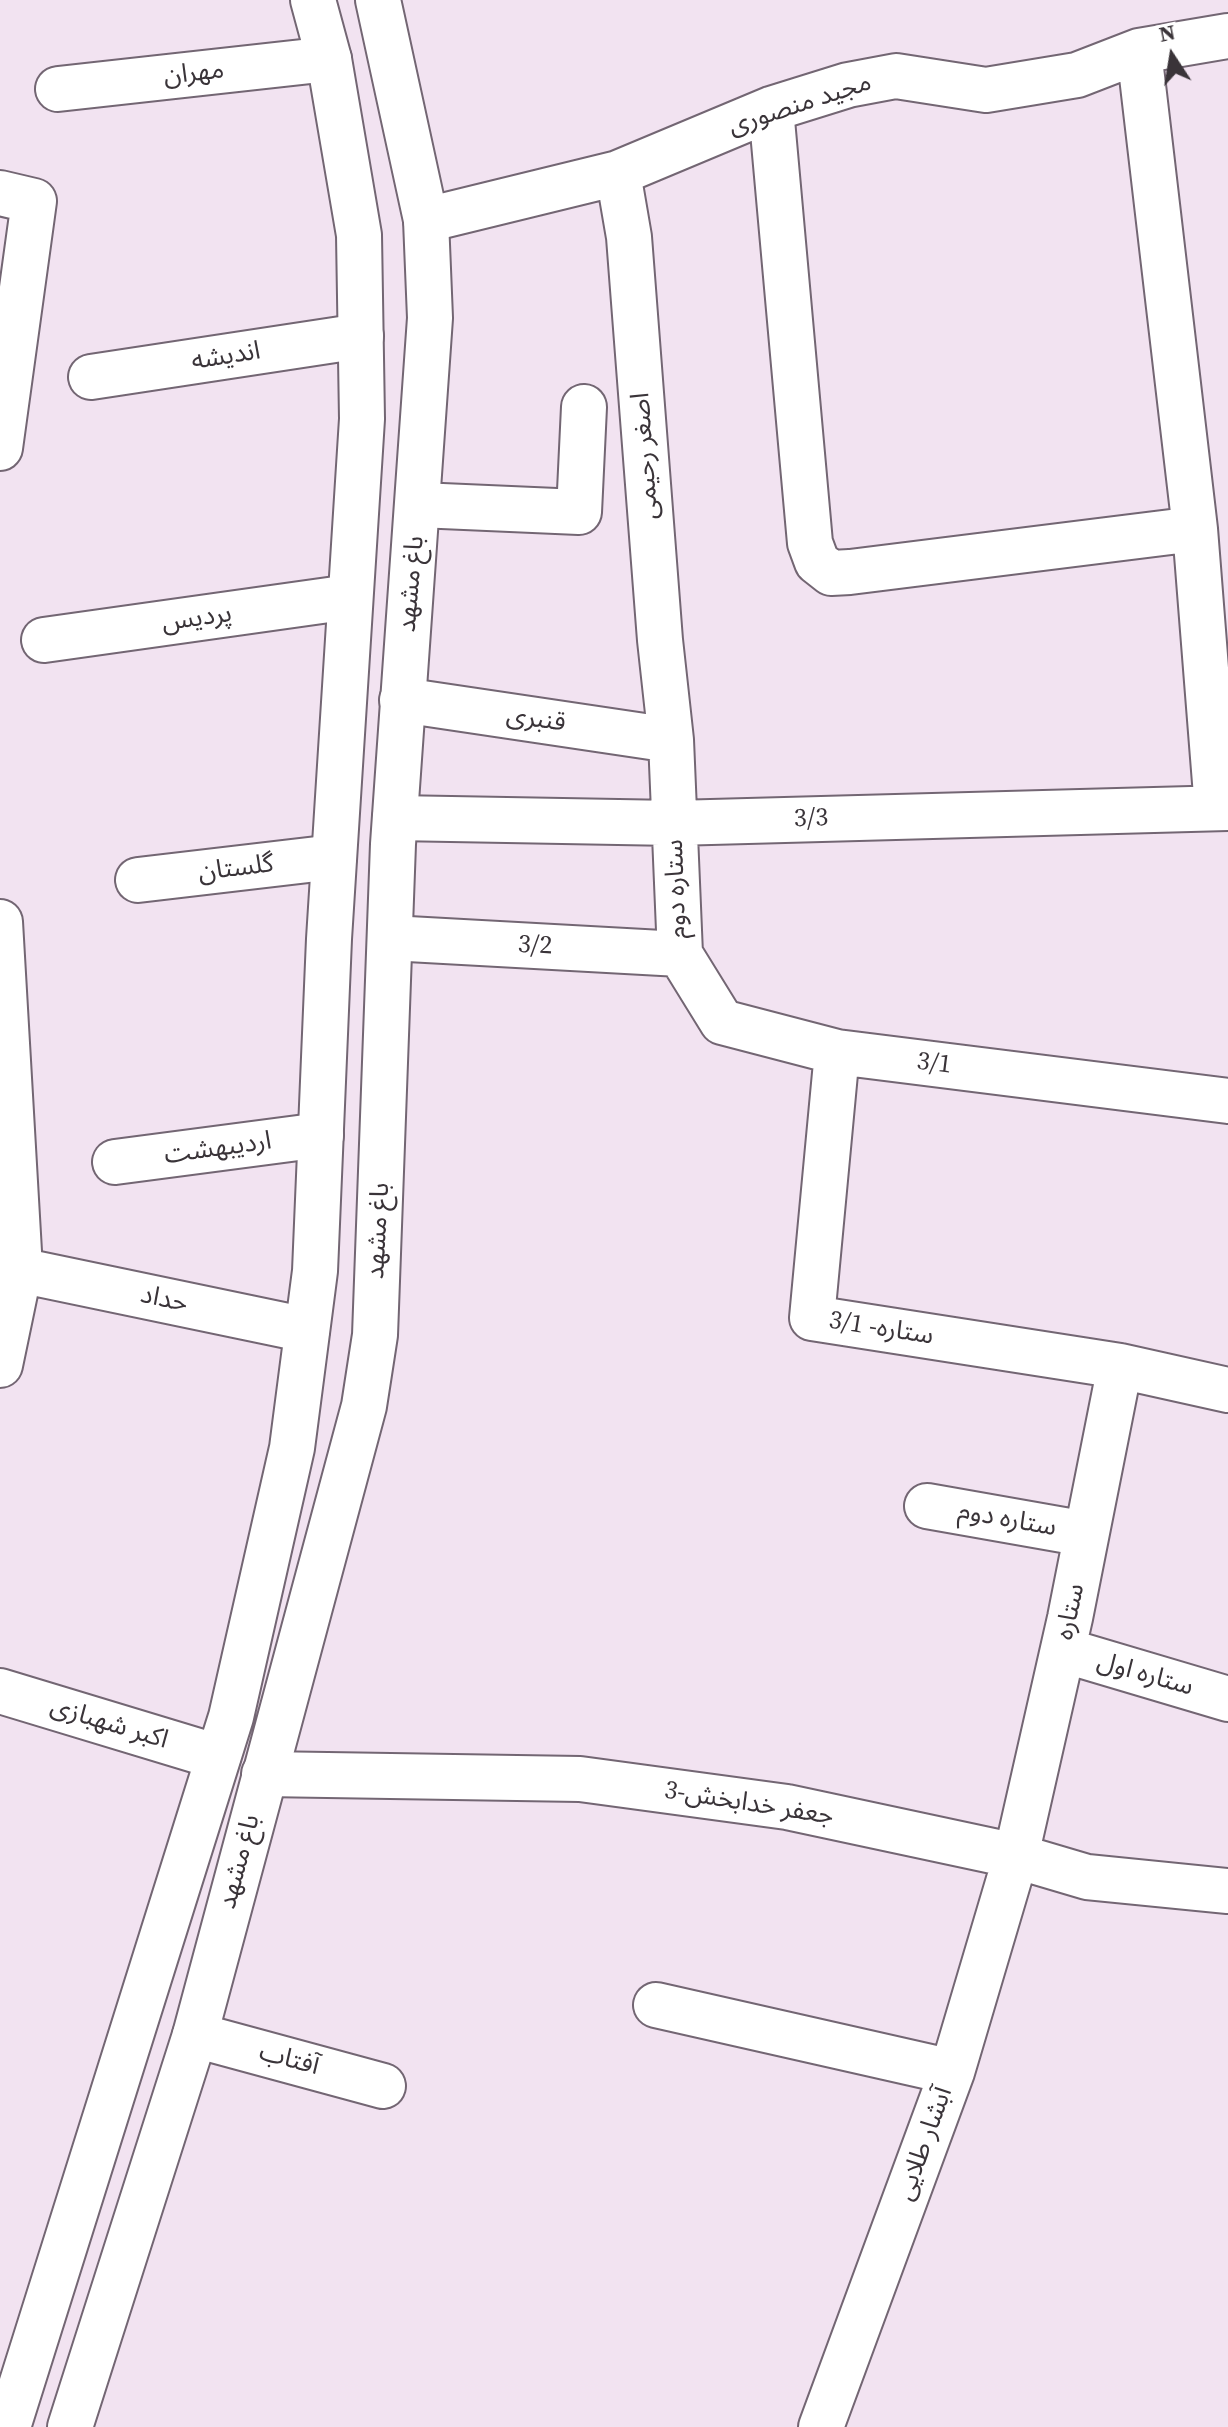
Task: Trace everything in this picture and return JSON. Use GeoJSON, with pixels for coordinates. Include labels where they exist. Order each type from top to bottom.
{"type":"FeatureCollection","features":[{"type":"Feature","properties":{"kind":"street","name":"باغ مشهد"},"geometry":{"type":"LineString","coordinates":[[8,2427],[231,1717],[292,1448],[307,1330],[320,1197],[334,857],[362,419],[359,235],[329,59],[313,0]]}},
{"type":"Feature","properties":{"kind":"street","name":"باغ مشهد"},"geometry":{"type":"LineString","coordinates":[[70,2427],[195,2035],[364,1406],[375,1335],[395,818],[430,318],[426,220],[378,0]]}},
{"type":"Feature","properties":{"kind":"street","name":"مجید منصوری"},"geometry":{"type":"LineString","coordinates":[[426,220],[618,173],[771,109],[848,85],[896,76],[986,90],[1077,75],[1139,51],[1228,36]]}},
{"type":"Feature","properties":{"kind":"street"},"geometry":{"type":"LineString","coordinates":[[1139,51],[1195,529],[1223,808]]}},
{"type":"Feature","properties":{"kind":"street","name":"مهران"},"geometry":{"type":"LineString","coordinates":[[58,89],[329,59]]}},
{"type":"Feature","properties":{"kind":"street"},"geometry":{"type":"LineString","coordinates":[[771,109],[810,543],[817,562],[831,573],[850,572],[1195,529]]}},
{"type":"Feature","properties":{"kind":"street","name":"اصغر رحیمی"},"geometry":{"type":"LineString","coordinates":[[618,173],[629,237],[660,640],[671,740],[674,823]]}},
{"type":"Feature","properties":{"kind":"street"},"geometry":{"type":"LineString","coordinates":[[0,448],[17,197]]}},
{"type":"Feature","properties":{"kind":"street","name":"اندیشه"},"geometry":{"type":"LineString","coordinates":[[91,377],[361,336]]}},
{"type":"Feature","properties":{"kind":"street"},"geometry":{"type":"LineString","coordinates":[[419,505],[579,512],[584,407]]}},
{"type":"Feature","properties":{"kind":"street","name":"پردیس"},"geometry":{"type":"LineString","coordinates":[[44,640],[350,597]]}},
{"type":"Feature","properties":{"kind":"street","name":"قنبری"},"geometry":{"type":"LineString","coordinates":[[402,700],[671,740]]}},
{"type":"Feature","properties":{"kind":"street","name":"3/3"},"geometry":{"type":"LineString","coordinates":[[395,818],[674,823],[1223,808]]}},
{"type":"Feature","properties":{"kind":"street","name":"ستاره دوم"},"geometry":{"type":"LineString","coordinates":[[674,823],[680,954]]}},
{"type":"Feature","properties":{"kind":"street","name":"گلستان"},"geometry":{"type":"LineString","coordinates":[[138,880],[334,857]]}},
{"type":"Feature","properties":{"kind":"street"},"geometry":{"type":"LineString","coordinates":[[0,922],[10,1267],[0,1365]]}},
{"type":"Feature","properties":{"kind":"street","name":"3/2"},"geometry":{"type":"LineString","coordinates":[[390,938],[680,954]]}},
{"type":"Feature","properties":{"kind":"street","name":"3/1"},"geometry":{"type":"LineString","coordinates":[[680,954],[722,1022],[837,1052],[1228,1101]]}},
{"type":"Feature","properties":{"kind":"street","name":"ستاره- 3/1"},"geometry":{"type":"LineString","coordinates":[[837,1052],[812,1318],[1120,1366]]}},
{"type":"Feature","properties":{"kind":"street"},"geometry":{"type":"LineString","coordinates":[[323,1071],[336,1086],[355,1091],[374,1085],[386,1070]]}},
{"type":"Feature","properties":{"kind":"street","name":"اردیبهشت"},"geometry":{"type":"LineString","coordinates":[[115,1162],[321,1135]]}},
{"type":"Feature","properties":{"kind":"street"},"geometry":{"type":"LineString","coordinates":[[320,1197],[332,1184],[349,1179],[367,1181],[382,1191]]}},
{"type":"Feature","properties":{"kind":"street","name":"حداد"},"geometry":{"type":"LineString","coordinates":[[10,1267],[307,1330]]}},
{"type":"Feature","properties":{"kind":"street"},"geometry":{"type":"LineString","coordinates":[[1120,1366],[1228,1390]]}},
{"type":"Feature","properties":{"kind":"street","name":"ستاره"},"geometry":{"type":"LineString","coordinates":[[1016,1856],[1063,1650],[1120,1366]]}},
{"type":"Feature","properties":{"kind":"street","name":"ستاره دوم"},"geometry":{"type":"LineString","coordinates":[[927,1506],[1086,1534]]}},
{"type":"Feature","properties":{"kind":"street","name":"ستاره اول"},"geometry":{"type":"LineString","coordinates":[[1063,1650],[1228,1699]]}},
{"type":"Feature","properties":{"kind":"street","name":"اکبر شهبازی"},"geometry":{"type":"LineString","coordinates":[[0,1691],[218,1757]]}},
{"type":"Feature","properties":{"kind":"street","name":"جعفر خدابخش-3"},"geometry":{"type":"LineString","coordinates":[[264,1774],[580,1779],[787,1807],[1016,1856],[1087,1877],[1228,1891]]}},
{"type":"Feature","properties":{"kind":"street","name":"آبشار طلایی"},"geometry":{"type":"LineString","coordinates":[[821,2427],[952,2072],[1016,1856]]}},
{"type":"Feature","properties":{"kind":"street"},"geometry":{"type":"LineString","coordinates":[[656,2005],[952,2072]]}},
{"type":"Feature","properties":{"kind":"street","name":"آفتاب"},"geometry":{"type":"LineString","coordinates":[[195,2035],[383,2086]]}}]}
